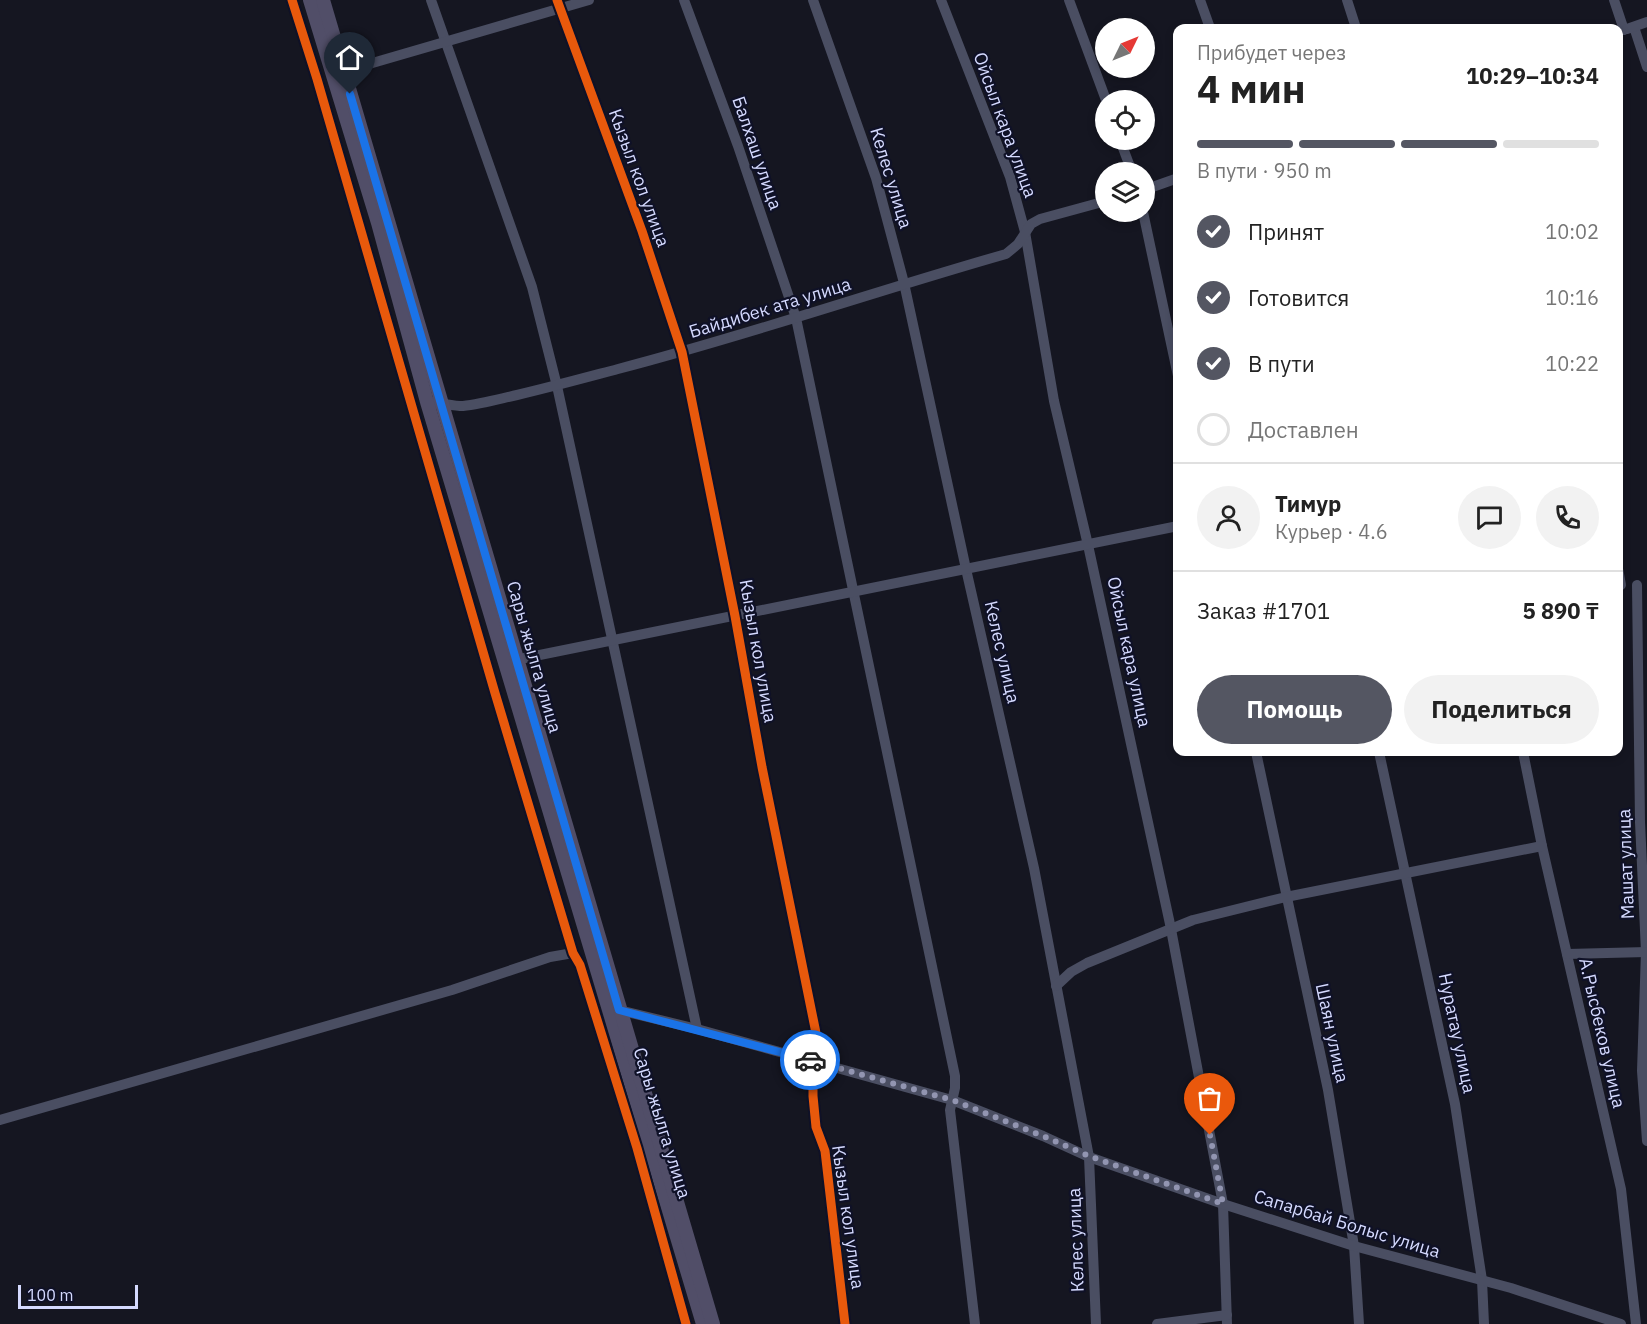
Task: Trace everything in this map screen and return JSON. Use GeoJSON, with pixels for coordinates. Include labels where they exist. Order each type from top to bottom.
{"type":"FeatureCollection","features":[{"type":"Feature","properties":{"kind":"main road","name":"Сары жылга улица"},"geometry":{"type":"LineString","coordinates":[[310,0],[338,73]]}},
{"type":"Feature","properties":{"kind":"main road","name":"Сары жылга улица"},"geometry":{"type":"LineString","coordinates":[[323,0],[338,73],[703,1324]]}},
{"type":"Feature","properties":{"kind":"main road","name":"Сары жылга улица"},"geometry":{"type":"LineString","coordinates":[[510,661],[619,1010],[713,1324]]}},
{"type":"Feature","properties":{"kind":"street"},"geometry":{"type":"LineString","coordinates":[[292,0],[573,953],[580,965],[637,1148],[686,1324]]}},
{"type":"Feature","properties":{"kind":"street"},"geometry":{"type":"LineString","coordinates":[[430,0],[532,287],[557,386],[697,1029]]}},
{"type":"Feature","properties":{"kind":"street"},"geometry":{"type":"LineString","coordinates":[[338,73],[447,43],[559,4],[589,0]]}},
{"type":"Feature","properties":{"kind":"street","name":"Балхаш улица"},"geometry":{"type":"LineString","coordinates":[[684,0],[796,318],[956,1076],[950,1110],[975,1324]]}},
{"type":"Feature","properties":{"kind":"street","name":"Келес улица"},"geometry":{"type":"LineString","coordinates":[[813,0],[876,178],[904,283],[1034,868],[1089,1156],[1096,1324]]}},
{"type":"Feature","properties":{"kind":"street","name":"Ойсыл кара улица"},"geometry":{"type":"LineString","coordinates":[[941,0],[1010,177],[1025,232],[1054,401],[1088,545],[1171,929],[1223,1204],[1227,1320]]}},
{"type":"Feature","properties":{"kind":"street"},"geometry":{"type":"LineString","coordinates":[[1069,0],[1102,90]]}},
{"type":"Feature","properties":{"kind":"street"},"geometry":{"type":"LineString","coordinates":[[1200,0],[1209,24]]}},
{"type":"Feature","properties":{"kind":"street"},"geometry":{"type":"LineString","coordinates":[[1347,0],[1355,24]]}},
{"type":"Feature","properties":{"kind":"street"},"geometry":{"type":"LineString","coordinates":[[1614,0],[1623,24]]}},
{"type":"Feature","properties":{"kind":"street","name":"Кызыл кол улица"},"geometry":{"type":"LineString","coordinates":[[559,4],[642,231],[682,352],[816,1034],[818,1062],[813,1076],[816,1128],[825,1151],[845,1324]]}},
{"type":"Feature","properties":{"kind":"street"},"geometry":{"type":"LineString","coordinates":[[1647,22],[1625,30],[1647,67]]}},
{"type":"Feature","properties":{"kind":"street"},"geometry":{"type":"LineString","coordinates":[[1155,186],[1173,180]]}},
{"type":"Feature","properties":{"kind":"street","name":"Байдибек ата улица"},"geometry":{"type":"LineString","coordinates":[[434,402],[461,406],[557,386],[796,318],[904,283],[1006,254],[1018,244],[1031,224],[1040,219],[1095,204]]}},
{"type":"Feature","properties":{"kind":"street"},"geometry":{"type":"LineString","coordinates":[[1145,222],[1173,353]]}},
{"type":"Feature","properties":{"kind":"street"},"geometry":{"type":"LineString","coordinates":[[510,661],[1173,527]]}},
{"type":"Feature","properties":{"kind":"street","name":"Машат улица"},"geometry":{"type":"LineString","coordinates":[[1637,585],[1639,775],[1647,952],[1642,1071],[1647,1142]]}},
{"type":"Feature","properties":{"kind":"street","name":"Шаян улица"},"geometry":{"type":"LineString","coordinates":[[1257,756],[1328,1090],[1354,1246],[1359,1324]]}},
{"type":"Feature","properties":{"kind":"street","name":"Нуратау улица"},"geometry":{"type":"LineString","coordinates":[[1380,756],[1455,1104],[1482,1280],[1484,1324]]}},
{"type":"Feature","properties":{"kind":"street","name":"А.Рысбеков улица"},"geometry":{"type":"LineString","coordinates":[[1524,756],[1542,846],[1621,1190],[1636,1324]]}},
{"type":"Feature","properties":{"kind":"street"},"geometry":{"type":"LineString","coordinates":[[1056,986],[1071,972],[1087,963],[1201,918],[1286,897],[1542,846]]}},
{"type":"Feature","properties":{"kind":"street"},"geometry":{"type":"LineString","coordinates":[[1567,954],[1647,952]]}},
{"type":"Feature","properties":{"kind":"street"},"geometry":{"type":"LineString","coordinates":[[0,1120],[453,990],[550,957],[573,953]]}},
{"type":"Feature","properties":{"kind":"street","name":"Сапарбай Болыс улица"},"geometry":{"type":"LineString","coordinates":[[619,1010],[697,1029],[952,1100],[1089,1156],[1223,1204],[1354,1246],[1482,1280],[1621,1324]]}},
{"type":"Feature","properties":{"kind":"street"},"geometry":{"type":"LineString","coordinates":[[1157,1324],[1227,1320]]}},
{"type":"Feature","properties":{"kind":"cycle path"},"geometry":{"type":"LineString","coordinates":[[292,0],[573,953],[580,965],[637,1148],[686,1324]]}},
{"type":"Feature","properties":{"kind":"cycle path"},"geometry":{"type":"LineString","coordinates":[[557,0],[642,231],[682,352],[816,1033],[818,1062],[813,1076],[816,1127],[825,1151],[845,1324]]}},
{"type":"Feature","properties":{"kind":"way so far"},"geometry":{"type":"LineString","coordinates":[[810,1060],[952,1100],[1089,1156],[1223,1204],[1210,1135]]}},
{"type":"Feature","properties":{"kind":"route"},"geometry":{"type":"LineString","coordinates":[[350,94],[619,1010],[810,1060]]}}]}
